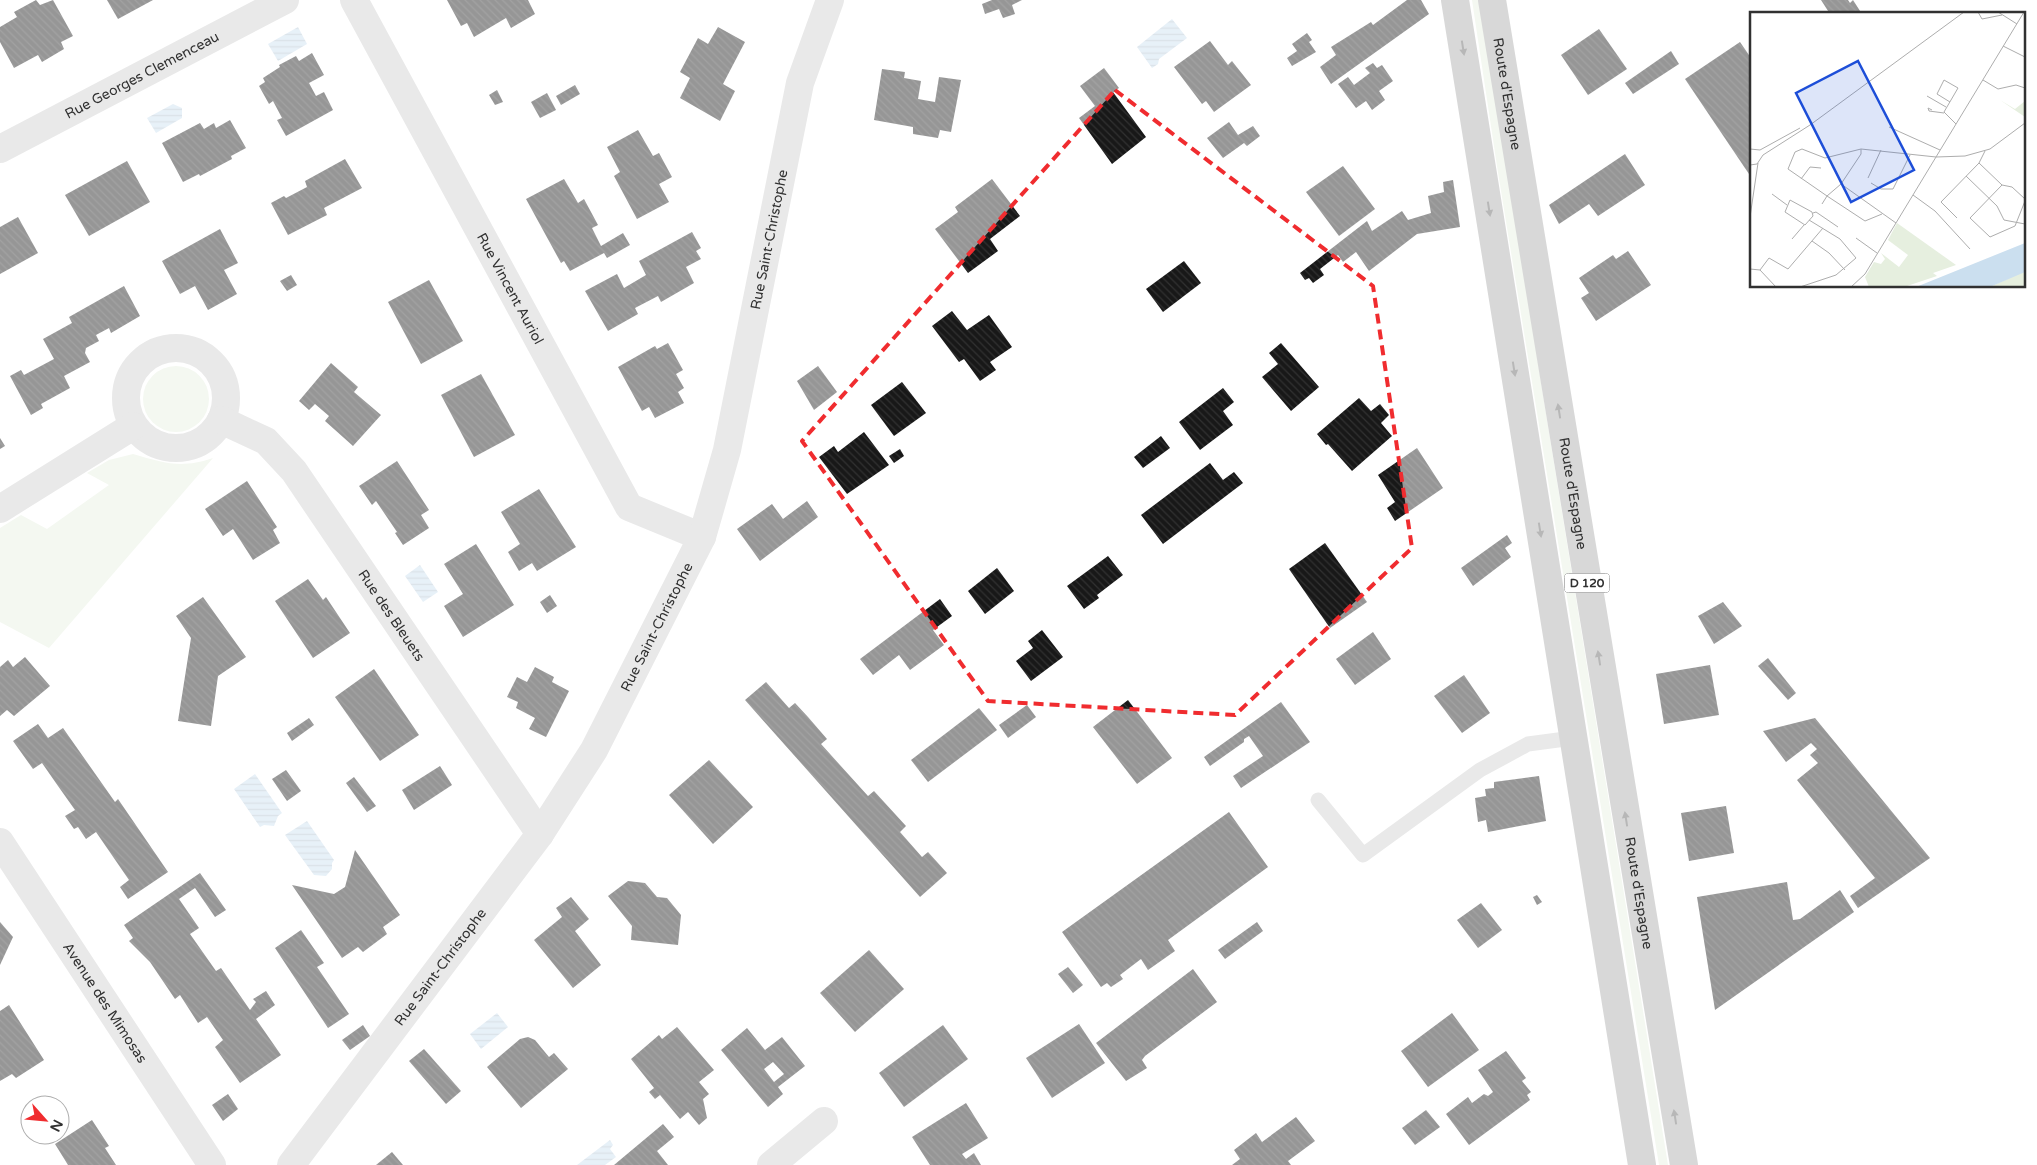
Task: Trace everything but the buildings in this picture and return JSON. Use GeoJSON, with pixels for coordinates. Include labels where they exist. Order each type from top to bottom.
{"type":"FeatureCollection","features":[{"type":"Feature","properties":{"kind":"main road","name":"D 120"},"geometry":{"type":"LineString","coordinates":[[1455,0],[1642,1165]]}},
{"type":"Feature","properties":{"kind":"main road","name":"Route d'Espagne"},"geometry":{"type":"LineString","coordinates":[[1492,0],[1684,1165]]}},
{"type":"Feature","properties":{"kind":"street","name":"Rue Georges Clemenceau"},"geometry":{"type":"LineString","coordinates":[[0,150],[284,0]]}},
{"type":"Feature","properties":{"kind":"street","name":"Rue Vincent Auriol"},"geometry":{"type":"LineString","coordinates":[[354,0],[629,506],[702,537]]}},
{"type":"Feature","properties":{"kind":"street","name":"Rue Saint-Christophe"},"geometry":{"type":"LineString","coordinates":[[291,1165],[540,834],[594,750],[702,537],[727,450],[800,83],[830,0]]}},
{"type":"Feature","properties":{"kind":"street"},"geometry":{"type":"LineString","coordinates":[[172,348],[190,350],[205,357],[217,370],[224,385],[226,403],[221,420],[213,434],[199,443],[185,448],[170,449],[156,445],[143,437],[134,426],[126,410],[125,393],[130,376],[141,362],[155,352],[172,348]]}},
{"type":"Feature","properties":{"kind":"street","name":"Rue des Bleuets"},"geometry":{"type":"LineString","coordinates":[[221,420],[266,441],[294,471],[540,834]]}},
{"type":"Feature","properties":{"kind":"street"},"geometry":{"type":"LineString","coordinates":[[0,509],[134,426]]}},
{"type":"Feature","properties":{"kind":"street","name":"Avenue des Mimosas"},"geometry":{"type":"LineString","coordinates":[[0,842],[212,1165]]}},
{"type":"Feature","properties":{"kind":"street"},"geometry":{"type":"LineString","coordinates":[[771,1165],[824,1121]]}},
{"type":"Feature","properties":{"kind":"lane"},"geometry":{"type":"LineString","coordinates":[[1318,800],[1363,855],[1480,770],[1528,744],[1573,738]]}},
{"type":"Feature","properties":{"kind":"highlighted area"},"geometry":{"type":"Polygon","coordinates":[[[1115,90],[1373,286],[1412,548],[1235,715],[988,701],[802,441],[969,256],[1115,90]]]}},
{"type":"Feature","properties":{"kind":"green space"},"geometry":{"type":"Polygon","coordinates":[[[1472,0],[1483,0],[1542,389],[1668,1165],[1659,1165],[1497,166],[1472,0]]]}},
{"type":"Feature","properties":{"kind":"green space"},"geometry":{"type":"Polygon","coordinates":[[[169,366],[183,366],[195,371],[204,380],[209,392],[207,412],[200,423],[183,432],[169,432],[157,427],[148,418],[143,406],[143,392],[148,380],[157,371],[169,366]]]}},
{"type":"Feature","properties":{"kind":"green space"},"geometry":{"type":"Polygon","coordinates":[[[133,454],[173,464],[191,463],[213,458],[49,648],[0,622],[0,528],[21,515],[47,529],[109,485],[87,473],[109,460],[133,454]]]}},
{"type":"Feature","properties":{"kind":"water"},"geometry":{"type":"Polygon","coordinates":[[[1172,19],[1187,38],[1159,59],[1158,64],[1152,68],[1137,47],[1172,19]]]}},
{"type":"Feature","properties":{"kind":"water"},"geometry":{"type":"Polygon","coordinates":[[[298,27],[307,44],[278,61],[268,44],[298,27]]]}},
{"type":"Feature","properties":{"kind":"water"},"geometry":{"type":"Polygon","coordinates":[[[173,104],[182,108],[182,118],[156,133],[147,118],[173,104]]]}},
{"type":"Feature","properties":{"kind":"water"},"geometry":{"type":"Polygon","coordinates":[[[420,565],[438,592],[423,602],[405,576],[420,565]]]}},
{"type":"Feature","properties":{"kind":"water"},"geometry":{"type":"Polygon","coordinates":[[[255,774],[282,813],[278,816],[274,826],[264,825],[260,827],[234,789],[255,774]]]}},
{"type":"Feature","properties":{"kind":"water"},"geometry":{"type":"Polygon","coordinates":[[[307,821],[334,860],[332,869],[326,876],[314,875],[285,835],[307,821]]]}},
{"type":"Feature","properties":{"kind":"water"},"geometry":{"type":"Polygon","coordinates":[[[497,1013],[508,1027],[481,1049],[470,1034],[497,1013]]]}},
{"type":"Feature","properties":{"kind":"water"},"geometry":{"type":"Polygon","coordinates":[[[610,1140],[613,1145],[610,1149],[616,1157],[605,1165],[577,1165],[610,1140]]]}}]}
